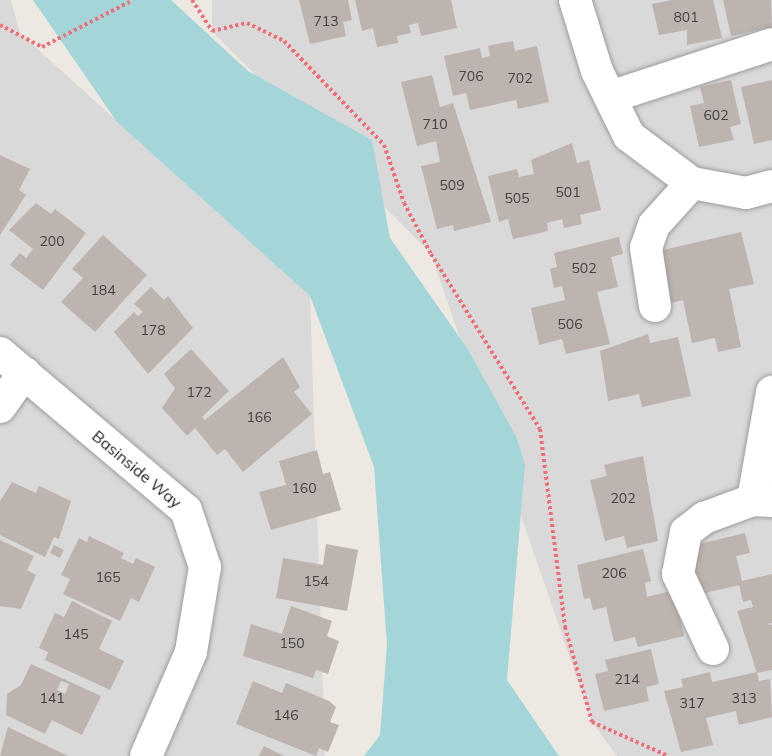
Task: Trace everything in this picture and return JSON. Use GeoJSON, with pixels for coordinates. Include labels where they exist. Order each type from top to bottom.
{"type":"FeatureCollection","features":[{"type":"Feature","properties":{"kind":"street"},"geometry":{"type":"LineString","coordinates":[[575,0],[610,97],[629,136],[692,183],[746,193],[772,186]]}},
{"type":"Feature","properties":{"kind":"street"},"geometry":{"type":"LineString","coordinates":[[610,97],[772,45]]}},
{"type":"Feature","properties":{"kind":"street"},"geometry":{"type":"LineString","coordinates":[[655,306],[646,248],[654,225],[692,183]]}},
{"type":"Feature","properties":{"kind":"street","name":"Basinside Way"},"geometry":{"type":"LineString","coordinates":[[0,353],[186,510],[205,567],[191,652],[146,756]]}},
{"type":"Feature","properties":{"kind":"street"},"geometry":{"type":"LineString","coordinates":[[0,407],[24,373]]}},
{"type":"Feature","properties":{"kind":"street"},"geometry":{"type":"LineString","coordinates":[[713,649],[678,574],[679,553],[686,532],[704,518],[762,501],[772,392]]}},
{"type":"Feature","properties":{"kind":"path"},"geometry":{"type":"LineString","coordinates":[[0,25],[42,47],[133,0]]}},
{"type":"Feature","properties":{"kind":"path"},"geometry":{"type":"LineString","coordinates":[[192,0],[212,31],[247,23],[284,41],[384,145],[404,203],[431,254],[540,429],[565,627],[592,722],[668,756]]}},
{"type":"Feature","properties":{"kind":"shaded area"},"geometry":{"type":"Polygon","coordinates":[[[0,0],[11,0],[20,33],[310,296],[325,756],[0,756],[0,0]]]}},
{"type":"Feature","properties":{"kind":"shaded area"},"geometry":{"type":"Polygon","coordinates":[[[212,0],[772,0],[772,756],[617,756],[592,722],[431,254],[212,31],[212,0]]]}},
{"type":"Feature","properties":{"kind":"water"},"geometry":{"type":"Polygon","coordinates":[[[33,0],[171,0],[248,71],[372,140],[390,238],[467,348],[516,436],[525,464],[507,680],[559,756],[364,756],[380,735],[387,645],[374,467],[310,296],[117,122],[33,0]]]}},
{"type":"Feature","properties":{"kind":"building"},"geometry":{"type":"Polygon","coordinates":[[[299,0],[348,0],[352,20],[343,22],[346,36],[310,44],[299,0]]]}},
{"type":"Feature","properties":{"kind":"building"},"geometry":{"type":"Polygon","coordinates":[[[355,0],[451,0],[457,28],[421,36],[418,23],[409,25],[411,33],[397,36],[398,43],[377,47],[373,28],[362,31],[355,0]]]}},
{"type":"Feature","properties":{"kind":"building"},"geometry":{"type":"Polygon","coordinates":[[[672,0],[713,0],[722,38],[687,45],[687,30],[659,35],[652,4],[672,0]]]}},
{"type":"Feature","properties":{"kind":"building"},"geometry":{"type":"Polygon","coordinates":[[[723,0],[771,0],[772,27],[731,36],[723,0]]]}},
{"type":"Feature","properties":{"kind":"building"},"geometry":{"type":"Polygon","coordinates":[[[513,41],[515,51],[537,46],[549,102],[518,109],[516,100],[470,110],[466,93],[453,96],[444,56],[480,48],[482,58],[490,56],[488,46],[513,41]]]}},
{"type":"Feature","properties":{"kind":"building"},"geometry":{"type":"Polygon","coordinates":[[[432,75],[440,107],[453,103],[491,222],[454,231],[453,225],[437,229],[421,166],[440,162],[436,141],[417,146],[401,82],[432,75]]]}},
{"type":"Feature","properties":{"kind":"building"},"geometry":{"type":"Polygon","coordinates":[[[731,80],[741,124],[730,127],[734,140],[699,147],[690,106],[704,103],[700,87],[731,80]]]}},
{"type":"Feature","properties":{"kind":"building"},"geometry":{"type":"Polygon","coordinates":[[[772,80],[772,140],[754,144],[741,87],[772,80]]]}},
{"type":"Feature","properties":{"kind":"building"},"geometry":{"type":"Polygon","coordinates":[[[572,143],[577,163],[589,160],[601,210],[580,215],[582,224],[564,228],[562,219],[547,223],[548,231],[513,239],[508,219],[499,222],[488,176],[517,169],[519,177],[534,174],[531,160],[572,143]]]}},
{"type":"Feature","properties":{"kind":"building"},"geometry":{"type":"Polygon","coordinates":[[[0,155],[30,169],[19,190],[26,195],[0,235],[0,155]]]}},
{"type":"Feature","properties":{"kind":"building"},"geometry":{"type":"Polygon","coordinates":[[[36,203],[51,214],[55,209],[86,233],[43,290],[10,265],[20,253],[26,258],[33,249],[9,230],[36,203]]]}},
{"type":"Feature","properties":{"kind":"building"},"geometry":{"type":"Polygon","coordinates":[[[741,232],[754,284],[729,289],[741,347],[718,352],[715,338],[692,343],[683,300],[670,303],[663,250],[741,232]]]}},
{"type":"Feature","properties":{"kind":"building"},"geometry":{"type":"Polygon","coordinates":[[[103,235],[147,275],[95,332],[61,302],[83,278],[72,269],[103,235]]]}},
{"type":"Feature","properties":{"kind":"building"},"geometry":{"type":"Polygon","coordinates":[[[619,237],[623,254],[611,257],[618,287],[597,292],[610,344],[566,354],[562,339],[539,345],[531,308],[565,300],[562,286],[554,288],[550,269],[557,267],[554,253],[619,237]]]}},
{"type":"Feature","properties":{"kind":"building"},"geometry":{"type":"Polygon","coordinates":[[[151,287],[164,300],[168,296],[193,328],[148,374],[114,332],[134,312],[138,316],[143,312],[134,304],[151,287]]]}},
{"type":"Feature","properties":{"kind":"building"},"geometry":{"type":"Polygon","coordinates":[[[648,334],[650,343],[678,337],[691,396],[642,407],[639,394],[608,401],[600,351],[648,334]]]}},
{"type":"Feature","properties":{"kind":"building"},"geometry":{"type":"Polygon","coordinates":[[[191,349],[229,391],[202,417],[205,420],[283,357],[300,387],[294,392],[312,414],[243,472],[225,449],[217,455],[195,428],[187,436],[162,408],[175,388],[164,374],[191,349]]]}},
{"type":"Feature","properties":{"kind":"building"},"geometry":{"type":"Polygon","coordinates":[[[317,450],[323,474],[330,472],[341,510],[271,530],[259,492],[286,485],[279,461],[317,450]]]}},
{"type":"Feature","properties":{"kind":"building"},"geometry":{"type":"Polygon","coordinates":[[[643,456],[658,541],[627,548],[624,536],[605,541],[590,480],[607,476],[604,465],[643,456]]]}},
{"type":"Feature","properties":{"kind":"building"},"geometry":{"type":"Polygon","coordinates":[[[12,482],[36,493],[39,486],[71,501],[59,539],[54,537],[45,557],[0,535],[0,501],[12,482]]]}},
{"type":"Feature","properties":{"kind":"building"},"geometry":{"type":"Polygon","coordinates":[[[745,533],[750,553],[736,556],[742,581],[772,574],[772,623],[766,624],[772,625],[772,670],[757,673],[737,611],[753,607],[751,600],[743,602],[739,585],[692,596],[687,547],[745,533]]]}},
{"type":"Feature","properties":{"kind":"building"},"geometry":{"type":"Polygon","coordinates":[[[89,536],[124,553],[121,558],[133,564],[136,558],[155,567],[139,602],[131,598],[120,621],[63,594],[70,579],[61,575],[79,538],[87,542],[89,536]]]}},
{"type":"Feature","properties":{"kind":"building"},"geometry":{"type":"Polygon","coordinates":[[[0,540],[34,556],[27,570],[36,575],[21,609],[0,606],[0,540]]]}},
{"type":"Feature","properties":{"kind":"building"},"geometry":{"type":"Polygon","coordinates":[[[326,544],[358,550],[347,611],[276,598],[283,558],[323,565],[326,544]]]}},
{"type":"Feature","properties":{"kind":"building"},"geometry":{"type":"Polygon","coordinates":[[[54,545],[64,550],[60,558],[50,553],[54,545]]]}},
{"type":"Feature","properties":{"kind":"building"},"geometry":{"type":"Polygon","coordinates":[[[643,549],[651,581],[645,583],[647,597],[674,590],[684,636],[638,647],[635,637],[614,642],[606,607],[593,610],[590,598],[584,599],[577,565],[643,549]]]}},
{"type":"Feature","properties":{"kind":"building"},"geometry":{"type":"Polygon","coordinates":[[[72,601],[112,621],[99,649],[124,661],[110,690],[45,660],[48,652],[39,648],[55,613],[64,617],[72,601]]]}},
{"type":"Feature","properties":{"kind":"building"},"geometry":{"type":"Polygon","coordinates":[[[291,606],[332,621],[327,636],[339,641],[328,674],[316,670],[313,678],[243,656],[251,624],[282,634],[291,606]]]}},
{"type":"Feature","properties":{"kind":"building"},"geometry":{"type":"Polygon","coordinates":[[[651,649],[659,684],[646,687],[649,701],[604,711],[595,674],[608,671],[605,660],[651,649]]]}},
{"type":"Feature","properties":{"kind":"building"},"geometry":{"type":"Polygon","coordinates":[[[31,664],[101,696],[82,735],[52,720],[45,734],[6,715],[7,694],[21,685],[31,664]],[[61,681],[57,690],[65,694],[69,684],[61,681]]]}},
{"type":"Feature","properties":{"kind":"building"},"geometry":{"type":"Polygon","coordinates":[[[710,672],[712,682],[757,672],[759,681],[770,679],[772,717],[739,725],[736,711],[706,718],[713,745],[681,752],[664,691],[683,687],[681,679],[710,672]]]}},
{"type":"Feature","properties":{"kind":"building"},"geometry":{"type":"Polygon","coordinates":[[[253,681],[282,693],[286,683],[329,701],[336,707],[330,722],[339,725],[328,752],[319,748],[316,756],[236,724],[253,681]]]}},
{"type":"Feature","properties":{"kind":"building"},"geometry":{"type":"Polygon","coordinates":[[[8,727],[68,756],[0,756],[8,727]]]}},
{"type":"Feature","properties":{"kind":"building"},"geometry":{"type":"Polygon","coordinates":[[[264,746],[284,756],[259,756],[264,746]]]}}]}
